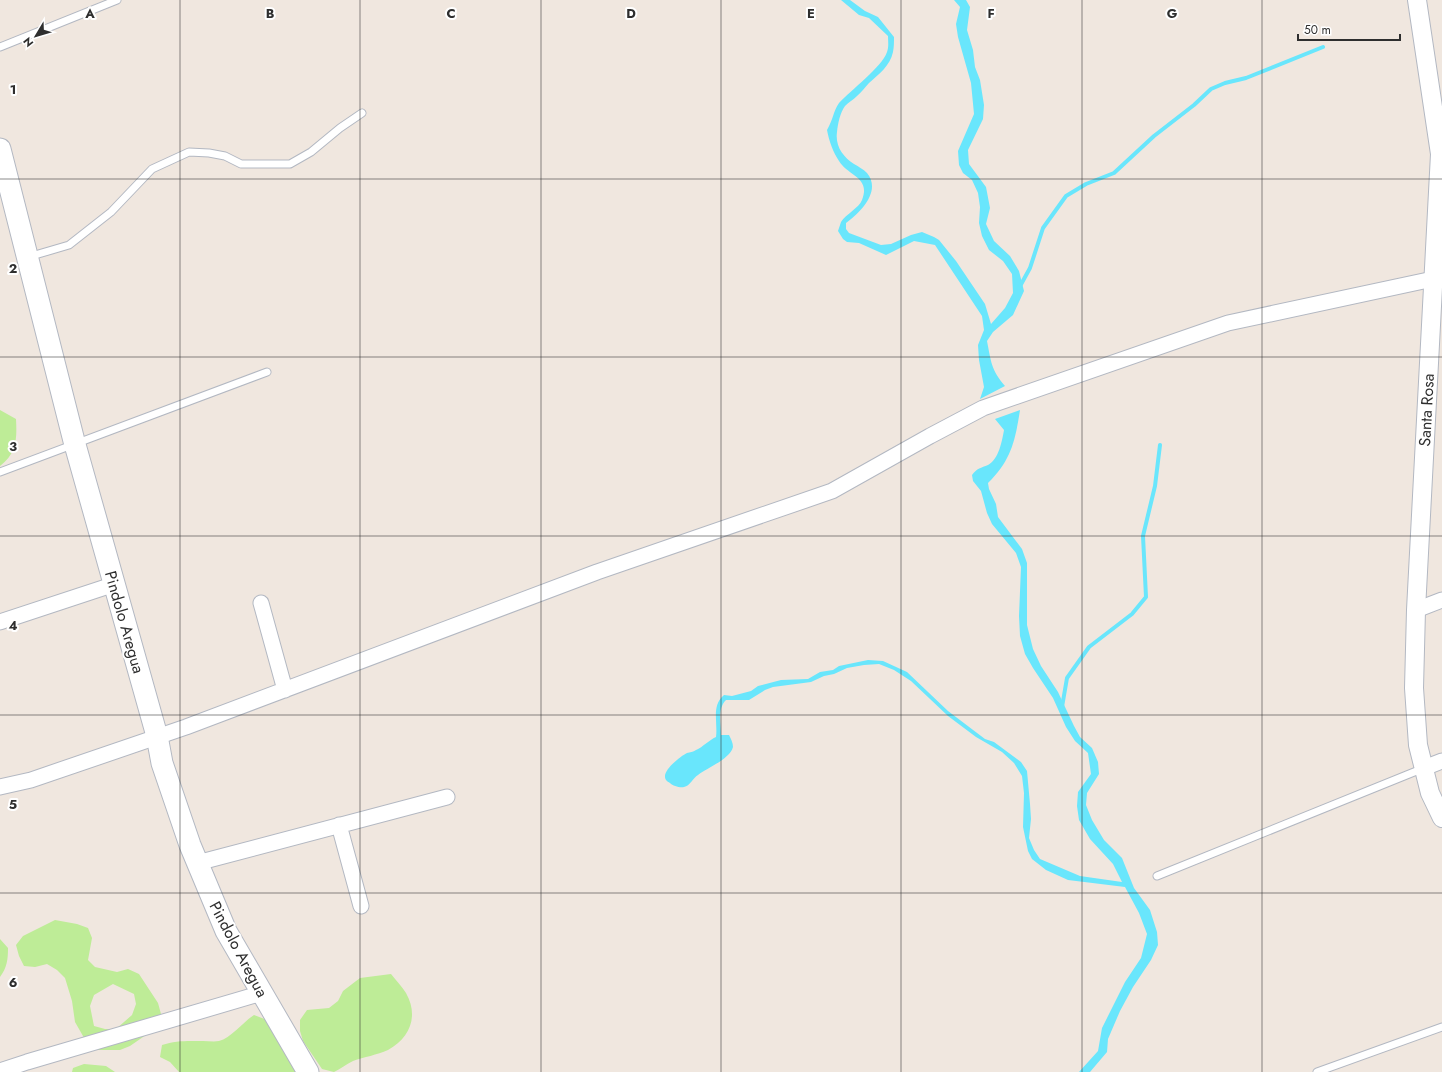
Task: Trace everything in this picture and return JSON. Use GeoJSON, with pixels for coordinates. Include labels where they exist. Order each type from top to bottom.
{"type":"FeatureCollection","features":[{"type":"Feature","properties":{"kind":"main road","name":"Pindolo Aregua"},"geometry":{"type":"LineString","coordinates":[[2,163],[75,444],[158,736],[162,763],[190,845],[226,931],[308,1072]]}},
{"type":"Feature","properties":{"kind":"street","name":"Santa Rosa"},"geometry":{"type":"LineString","coordinates":[[1417,0],[1440,154],[1438,277],[1416,610],[1414,688],[1418,745],[1430,793],[1442,818]]}},
{"type":"Feature","properties":{"kind":"street"},"geometry":{"type":"LineString","coordinates":[[0,787],[31,780],[186,727],[597,572],[832,491],[983,408],[1228,323],[1438,277]]}},
{"type":"Feature","properties":{"kind":"street"},"geometry":{"type":"LineString","coordinates":[[0,622],[115,584]]}},
{"type":"Feature","properties":{"kind":"street"},"geometry":{"type":"LineString","coordinates":[[1416,610],[1442,600]]}},
{"type":"Feature","properties":{"kind":"street"},"geometry":{"type":"LineString","coordinates":[[261,603],[285,690]]}},
{"type":"Feature","properties":{"kind":"street"},"geometry":{"type":"LineString","coordinates":[[1424,768],[1442,761]]}},
{"type":"Feature","properties":{"kind":"street"},"geometry":{"type":"LineString","coordinates":[[197,863],[447,797]]}},
{"type":"Feature","properties":{"kind":"street"},"geometry":{"type":"LineString","coordinates":[[339,825],[361,906]]}},
{"type":"Feature","properties":{"kind":"street"},"geometry":{"type":"LineString","coordinates":[[0,1072],[34,1060],[262,993]]}},
{"type":"Feature","properties":{"kind":"lane"},"geometry":{"type":"LineString","coordinates":[[0,48],[117,0]]}},
{"type":"Feature","properties":{"kind":"lane"},"geometry":{"type":"LineString","coordinates":[[27,257],[69,245],[111,212],[152,169],[189,152],[209,153],[225,156],[242,164],[290,164],[311,152],[340,128],[362,113]]}},
{"type":"Feature","properties":{"kind":"lane"},"geometry":{"type":"LineString","coordinates":[[0,472],[267,372]]}},
{"type":"Feature","properties":{"kind":"lane"},"geometry":{"type":"LineString","coordinates":[[1158,876],[1424,768]]}},
{"type":"Feature","properties":{"kind":"lane"},"geometry":{"type":"LineString","coordinates":[[1317,1072],[1442,1027]]}},
{"type":"Feature","properties":{"kind":"green space"},"geometry":{"type":"Polygon","coordinates":[[[0,410],[16,419],[16,439],[10,456],[0,466],[0,410]]]}},
{"type":"Feature","properties":{"kind":"green space"},"geometry":{"type":"Polygon","coordinates":[[[55,920],[77,924],[88,928],[92,938],[88,960],[95,967],[117,972],[128,969],[139,974],[158,1003],[161,1014],[159,1026],[130,1046],[120,1050],[97,1050],[87,1043],[75,1022],[72,1001],[65,978],[57,970],[47,964],[35,967],[24,966],[16,945],[23,936],[55,920]],[[113,984],[94,995],[90,1006],[94,1026],[105,1029],[116,1029],[132,1015],[136,1004],[134,994],[113,984]]]}},
{"type":"Feature","properties":{"kind":"green space"},"geometry":{"type":"Polygon","coordinates":[[[0,939],[8,948],[8,956],[7,963],[0,977],[0,939]]]}},
{"type":"Feature","properties":{"kind":"green space"},"geometry":{"type":"Polygon","coordinates":[[[391,974],[406,993],[410,1002],[412,1018],[407,1033],[396,1045],[388,1050],[353,1061],[334,1072],[322,1069],[303,1041],[300,1031],[300,1020],[307,1010],[329,1008],[338,1001],[343,991],[360,978],[391,974]]]}},
{"type":"Feature","properties":{"kind":"green space"},"geometry":{"type":"Polygon","coordinates":[[[254,1015],[275,1023],[299,1072],[179,1072],[170,1062],[160,1057],[162,1045],[182,1041],[219,1041],[228,1037],[254,1015]]]}},
{"type":"Feature","properties":{"kind":"green space"},"geometry":{"type":"Polygon","coordinates":[[[84,1064],[106,1066],[115,1072],[72,1072],[73,1068],[84,1064]]]}},
{"type":"Feature","properties":{"kind":"water"},"geometry":{"type":"Polygon","coordinates":[[[841,0],[850,0],[865,11],[878,17],[894,37],[892,57],[887,66],[845,106],[837,129],[837,142],[841,151],[846,158],[867,173],[871,180],[872,187],[871,194],[863,208],[846,223],[846,229],[849,233],[881,245],[891,244],[922,232],[939,240],[956,261],[985,304],[991,324],[1005,308],[1013,293],[1012,274],[1003,261],[989,250],[982,236],[979,223],[980,207],[978,193],[972,180],[963,173],[959,165],[958,151],[974,114],[971,83],[958,37],[956,24],[960,7],[954,0],[966,0],[970,7],[967,30],[973,50],[975,67],[980,80],[984,105],[983,119],[968,150],[969,164],[986,187],[990,208],[986,224],[994,241],[1010,256],[1019,271],[1024,291],[1013,315],[993,332],[987,341],[994,370],[1005,386],[980,399],[984,387],[978,345],[984,330],[982,316],[935,245],[914,241],[886,255],[859,243],[847,242],[838,231],[843,219],[862,200],[864,192],[861,182],[839,161],[835,154],[827,130],[839,103],[879,64],[884,58],[888,48],[888,36],[869,18],[859,15],[841,0]]]}},
{"type":"Feature","properties":{"kind":"water"},"geometry":{"type":"Polygon","coordinates":[[[1020,410],[1011,450],[996,475],[988,483],[989,489],[996,504],[998,517],[1022,549],[1027,563],[1027,625],[1033,649],[1041,666],[1058,692],[1080,737],[1092,748],[1098,762],[1099,774],[1087,793],[1086,805],[1092,820],[1104,840],[1122,858],[1134,888],[1150,910],[1157,932],[1158,945],[1151,960],[1133,987],[1120,1011],[1108,1039],[1107,1052],[1090,1072],[1079,1072],[1098,1051],[1102,1028],[1125,982],[1141,958],[1147,934],[1139,913],[1125,887],[1068,880],[1046,870],[1032,859],[1028,851],[1023,827],[1024,793],[1022,776],[1014,763],[1002,752],[976,737],[948,716],[911,681],[894,670],[879,664],[864,665],[847,668],[811,682],[773,687],[749,700],[726,700],[721,708],[720,721],[721,735],[729,735],[732,741],[733,747],[728,755],[718,763],[696,776],[690,784],[684,787],[671,784],[665,777],[667,770],[677,760],[687,753],[699,749],[716,737],[716,709],[720,699],[724,695],[732,696],[751,691],[758,686],[781,680],[808,679],[820,672],[833,670],[839,666],[868,660],[883,661],[907,672],[948,711],[985,739],[994,742],[1021,762],[1027,771],[1031,819],[1029,838],[1040,859],[1080,876],[1122,882],[1113,864],[1090,839],[1079,820],[1077,806],[1078,792],[1091,774],[1088,753],[1075,741],[1066,727],[1053,698],[1025,654],[1020,636],[1019,616],[1021,567],[1016,553],[992,524],[987,513],[981,491],[973,481],[972,475],[977,470],[992,462],[995,459],[999,449],[1004,430],[995,419],[1020,410]]]}},
{"type":"Feature","properties":{"kind":"waterway"},"geometry":{"type":"LineString","coordinates":[[1019,288],[1030,268],[1043,228],[1066,196],[1086,184],[1114,173],[1154,136],[1194,105],[1211,89],[1225,83],[1246,78],[1323,47]]}},
{"type":"Feature","properties":{"kind":"waterway"},"geometry":{"type":"LineString","coordinates":[[1062,707],[1067,678],[1089,647],[1132,614],[1146,597],[1143,536],[1155,486],[1160,445]]}}]}
